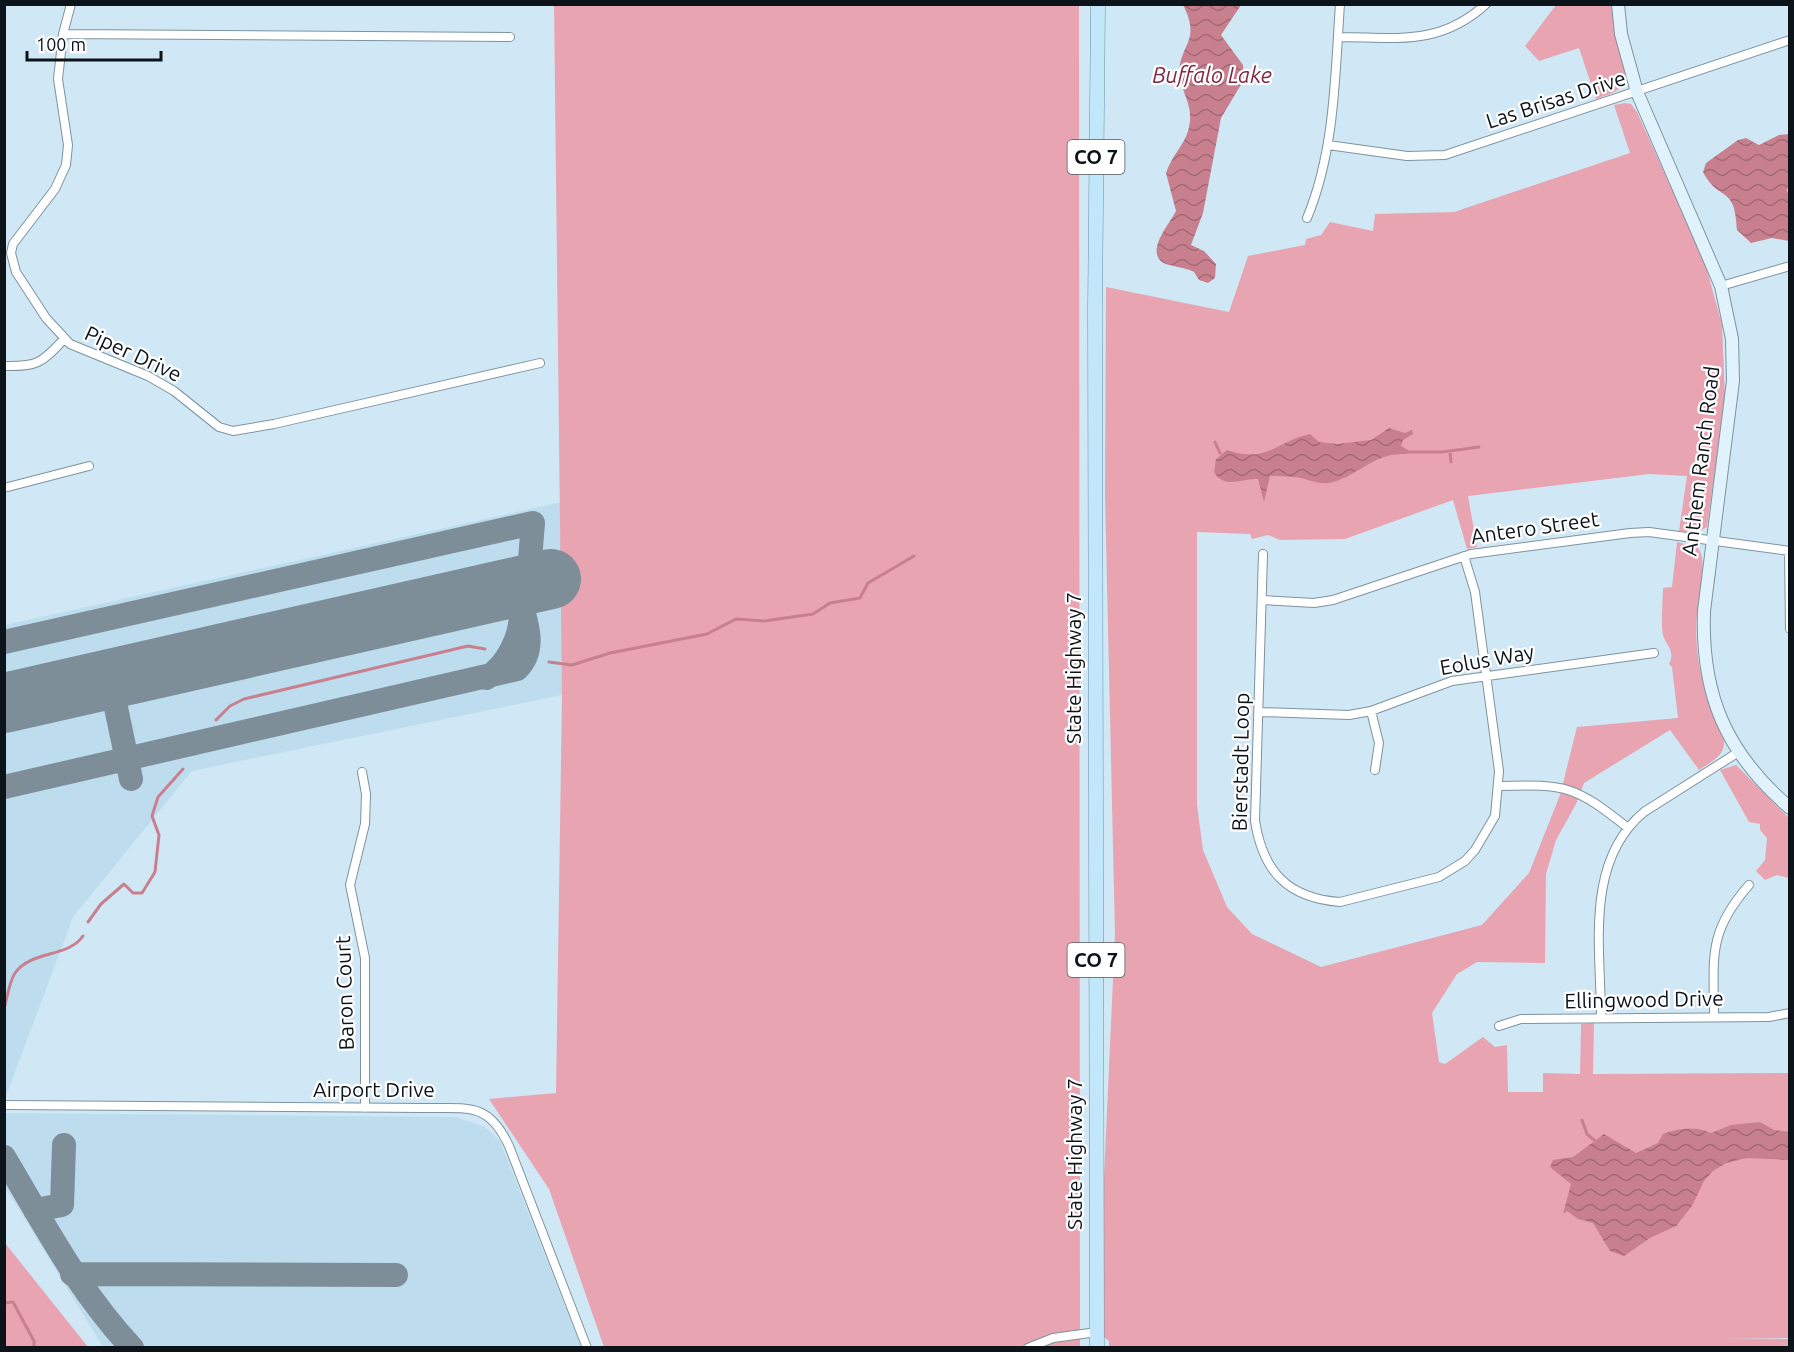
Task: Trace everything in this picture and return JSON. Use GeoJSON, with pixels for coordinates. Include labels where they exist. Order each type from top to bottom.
{"type":"FeatureCollection","features":[{"type":"Feature","properties":{"kind":"main road","name":"State Highway 7"},"geometry":{"type":"LineString","coordinates":[[1097,1332],[1095,309],[1098,4]]}},
{"type":"Feature","properties":{"kind":"main road","name":"CO 7"},"geometry":{"type":"LineString","coordinates":[[1097,1332],[1097,1347]]}},
{"type":"Feature","properties":{"kind":"street","name":"Piper Drive"},"geometry":{"type":"LineString","coordinates":[[71,4],[63,34],[58,79],[68,145],[66,165],[55,189],[18,235],[11,253],[16,272],[28,292],[64,339],[100,358],[148,376],[174,392],[219,427],[233,431],[274,424],[540,363]]}},
{"type":"Feature","properties":{"kind":"street"},"geometry":{"type":"LineString","coordinates":[[1307,218],[1316,197],[1328,145],[1340,4]]}},
{"type":"Feature","properties":{"kind":"street"},"geometry":{"type":"LineString","coordinates":[[1338,37],[1402,40],[1428,36],[1457,24],[1486,4]]}},
{"type":"Feature","properties":{"kind":"street","name":"Anthem Ranch Road"},"geometry":{"type":"LineString","coordinates":[[1618,4],[1621,34],[1636,92],[1721,286],[1732,339],[1733,381],[1711,540],[1703,642],[1708,683],[1715,710],[1737,753],[1759,780],[1790,808]]}},
{"type":"Feature","properties":{"kind":"street"},"geometry":{"type":"LineString","coordinates":[[63,34],[510,37]]}},
{"type":"Feature","properties":{"kind":"street","name":"Las Brisas Drive"},"geometry":{"type":"LineString","coordinates":[[1328,145],[1411,156],[1445,154],[1790,40]]}},
{"type":"Feature","properties":{"kind":"street"},"geometry":{"type":"LineString","coordinates":[[1721,286],[1790,266]]}},
{"type":"Feature","properties":{"kind":"street"},"geometry":{"type":"LineString","coordinates":[[4,366],[36,364],[49,356],[64,339]]}},
{"type":"Feature","properties":{"kind":"street"},"geometry":{"type":"LineString","coordinates":[[4,488],[89,466]]}},
{"type":"Feature","properties":{"kind":"street","name":"Antero Street"},"geometry":{"type":"LineString","coordinates":[[1263,600],[1314,603],[1333,600],[1464,556],[1497,548],[1630,533],[1649,532],[1789,551]]}},
{"type":"Feature","properties":{"kind":"street"},"geometry":{"type":"LineString","coordinates":[[1789,551],[1790,629]]}},
{"type":"Feature","properties":{"kind":"street","name":"Bierstadt Loop"},"geometry":{"type":"LineString","coordinates":[[1263,554],[1255,821],[1258,845],[1268,864],[1289,887],[1323,901],[1340,902],[1414,885],[1452,870],[1465,861],[1485,837],[1495,816],[1500,786],[1487,675],[1475,592],[1464,556]]}},
{"type":"Feature","properties":{"kind":"street","name":"Eolus Way"},"geometry":{"type":"LineString","coordinates":[[1258,712],[1329,715],[1371,711],[1452,681],[1654,653]]}},
{"type":"Feature","properties":{"kind":"street"},"geometry":{"type":"LineString","coordinates":[[1371,711],[1379,743],[1375,770]]}},
{"type":"Feature","properties":{"kind":"street"},"geometry":{"type":"LineString","coordinates":[[1601,1018],[1602,886],[1611,856],[1628,828],[1661,800],[1737,753]]}},
{"type":"Feature","properties":{"kind":"street","name":"Baron Court"},"geometry":{"type":"LineString","coordinates":[[362,772],[366,794],[365,824],[350,885],[365,958],[365,1108]]}},
{"type":"Feature","properties":{"kind":"street"},"geometry":{"type":"LineString","coordinates":[[1500,786],[1558,786],[1570,789],[1590,798],[1628,828]]}},
{"type":"Feature","properties":{"kind":"street"},"geometry":{"type":"LineString","coordinates":[[1714,1017],[1716,938],[1729,911],[1749,885]]}},
{"type":"Feature","properties":{"kind":"street","name":"Ellingwood Drive"},"geometry":{"type":"LineString","coordinates":[[1499,1026],[1521,1019],[1769,1017],[1790,1014]]}},
{"type":"Feature","properties":{"kind":"street","name":"Airport Drive"},"geometry":{"type":"LineString","coordinates":[[4,1105],[471,1109],[494,1120],[509,1146],[587,1347]]}},
{"type":"Feature","properties":{"kind":"street"},"geometry":{"type":"LineString","coordinates":[[1028,1347],[1053,1338],[1097,1332]]}},
{"type":"Feature","properties":{"kind":"shaded area"},"geometry":{"type":"Polygon","coordinates":[[[554,5],[1079,5],[1080,1347],[604,1347],[549,1189],[489,1099],[556,1093],[562,695],[554,5]]]}},
{"type":"Feature","properties":{"kind":"shaded area"},"geometry":{"type":"Polygon","coordinates":[[[1556,5],[1611,5],[1625,73],[1625,79],[1620,88],[1596,99],[1579,48],[1539,61],[1525,46],[1556,5]]]}},
{"type":"Feature","properties":{"kind":"shaded area"},"geometry":{"type":"Polygon","coordinates":[[[1631,104],[1637,112],[1706,266],[1722,325],[1725,398],[1707,527],[1696,533],[1679,531],[1687,476],[1649,474],[1468,496],[1477,547],[1467,549],[1453,500],[1345,539],[1280,540],[1268,535],[1252,539],[1250,534],[1197,532],[1197,805],[1203,850],[1227,907],[1252,934],[1321,967],[1482,925],[1529,873],[1560,795],[1577,727],[1678,718],[1672,667],[1669,664],[1671,653],[1663,634],[1663,588],[1672,587],[1677,542],[1697,547],[1703,569],[1697,614],[1697,647],[1706,695],[1724,741],[1722,751],[1699,770],[1670,730],[1584,783],[1576,804],[1556,840],[1546,874],[1545,963],[1477,962],[1457,974],[1432,1013],[1439,1062],[1445,1064],[1483,1037],[1495,1047],[1507,1045],[1508,1092],[1543,1092],[1543,1073],[1580,1074],[1581,1024],[1594,1023],[1593,1074],[1789,1073],[1789,1338],[1722,1338],[1789,1339],[1789,1347],[1109,1348],[1109,1341],[1097,1332],[1115,935],[1105,495],[1106,287],[1229,312],[1248,256],[1305,245],[1306,239],[1321,235],[1330,222],[1373,231],[1375,214],[1454,212],[1630,153],[1614,105],[1631,104]]]}},
{"type":"Feature","properties":{"kind":"shaded area"},"geometry":{"type":"Polygon","coordinates":[[[562,502],[562,695],[192,771],[73,917],[5,1099],[5,625],[562,502]]]}},
{"type":"Feature","properties":{"kind":"shaded area"},"geometry":{"type":"Polygon","coordinates":[[[1736,765],[1789,818],[1789,878],[1777,875],[1765,880],[1756,871],[1765,860],[1767,838],[1760,830],[1760,824],[1749,822],[1720,770],[1736,765]]]}},
{"type":"Feature","properties":{"kind":"shaded area"},"geometry":{"type":"Polygon","coordinates":[[[5,1113],[456,1117],[485,1127],[500,1141],[581,1347],[103,1347],[5,1187],[5,1113]]]}},
{"type":"Feature","properties":{"kind":"shaded area"},"geometry":{"type":"Polygon","coordinates":[[[5,1243],[88,1347],[5,1347],[5,1243]]]}},
{"type":"Feature","properties":{"kind":"water","name":"Buffalo Lake"},"geometry":{"type":"Polygon","coordinates":[[[1183,5],[1241,5],[1221,35],[1243,65],[1244,76],[1221,118],[1203,213],[1191,245],[1204,251],[1216,264],[1215,278],[1208,283],[1199,280],[1194,272],[1162,262],[1157,251],[1161,236],[1176,211],[1166,173],[1186,136],[1190,123],[1189,109],[1180,77],[1182,58],[1190,36],[1188,18],[1183,5]]]}},
{"type":"Feature","properties":{"kind":"water"},"geometry":{"type":"Polygon","coordinates":[[[1789,134],[1790,177],[1787,191],[1789,194],[1789,241],[1772,238],[1751,243],[1737,230],[1736,215],[1730,199],[1715,188],[1703,172],[1706,163],[1738,140],[1746,138],[1759,145],[1779,135],[1789,134]]]}},
{"type":"Feature","properties":{"kind":"water"},"geometry":{"type":"Polygon","coordinates":[[[1389,428],[1405,433],[1412,430],[1413,434],[1403,440],[1401,446],[1408,450],[1406,454],[1384,457],[1349,476],[1329,483],[1297,477],[1270,476],[1264,502],[1258,479],[1228,482],[1223,481],[1214,472],[1216,459],[1227,450],[1252,455],[1310,434],[1319,442],[1337,444],[1371,440],[1389,428]]]}},
{"type":"Feature","properties":{"kind":"water"},"geometry":{"type":"Polygon","coordinates":[[[1760,1122],[1774,1130],[1789,1132],[1789,1160],[1747,1158],[1726,1163],[1713,1171],[1704,1181],[1692,1206],[1676,1226],[1650,1238],[1624,1256],[1610,1251],[1593,1223],[1578,1219],[1567,1211],[1563,1214],[1571,1184],[1550,1167],[1553,1160],[1573,1157],[1604,1134],[1636,1153],[1658,1143],[1663,1134],[1675,1130],[1693,1129],[1711,1133],[1731,1125],[1760,1122]]]}},
{"type":"Feature","properties":{"kind":"waterway"},"geometry":{"type":"LineString","coordinates":[[1215,442],[1220,453]]}},
{"type":"Feature","properties":{"kind":"waterway"},"geometry":{"type":"LineString","coordinates":[[1407,452],[1442,452],[1479,447]]}},
{"type":"Feature","properties":{"kind":"waterway"},"geometry":{"type":"LineString","coordinates":[[1450,451],[1451,462]]}},
{"type":"Feature","properties":{"kind":"waterway"},"geometry":{"type":"LineString","coordinates":[[549,662],[572,665],[610,653],[707,634],[736,619],[764,621],[813,614],[830,603],[860,598],[868,583],[914,556]]}},
{"type":"Feature","properties":{"kind":"waterway"},"geometry":{"type":"LineString","coordinates":[[216,720],[230,706],[244,699],[468,646],[485,649]]}},
{"type":"Feature","properties":{"kind":"waterway"},"geometry":{"type":"LineString","coordinates":[[88,922],[101,904],[124,884],[133,893],[142,893],[155,872],[159,835],[152,816],[158,797],[183,769]]}},
{"type":"Feature","properties":{"kind":"waterway"},"geometry":{"type":"LineString","coordinates":[[4,1009],[13,977],[22,966],[40,957],[68,948],[83,936]]}},
{"type":"Feature","properties":{"kind":"waterway"},"geometry":{"type":"LineString","coordinates":[[1582,1120],[1587,1134],[1594,1140]]}},
{"type":"Feature","properties":{"kind":"waterway"},"geometry":{"type":"LineString","coordinates":[[4,1303],[13,1302],[34,1341],[34,1348]]}},
{"type":"Feature","properties":{"kind":"taxiway"},"geometry":{"type":"LineString","coordinates":[[4,642],[533,523],[528,584]]}},
{"type":"Feature","properties":{"kind":"taxiway"},"geometry":{"type":"LineString","coordinates":[[4,787],[517,669],[528,651],[529,640],[516,586]]}},
{"type":"Feature","properties":{"kind":"taxiway"},"geometry":{"type":"LineString","coordinates":[[486,678],[494,673],[511,650],[518,632],[521,613]]}},
{"type":"Feature","properties":{"kind":"taxiway"},"geometry":{"type":"LineString","coordinates":[[110,679],[131,779]]}},
{"type":"Feature","properties":{"kind":"taxiway"},"geometry":{"type":"LineString","coordinates":[[35,1210],[62,1205],[64,1145]]}},
{"type":"Feature","properties":{"kind":"taxiway"},"geometry":{"type":"LineString","coordinates":[[4,1157],[78,1280],[132,1348]]}},
{"type":"Feature","properties":{"kind":"taxiway"},"geometry":{"type":"LineString","coordinates":[[72,1274],[396,1275]]}},
{"type":"Feature","properties":{"kind":"runway"},"geometry":{"type":"LineString","coordinates":[[4,703],[551,579]]}}]}
